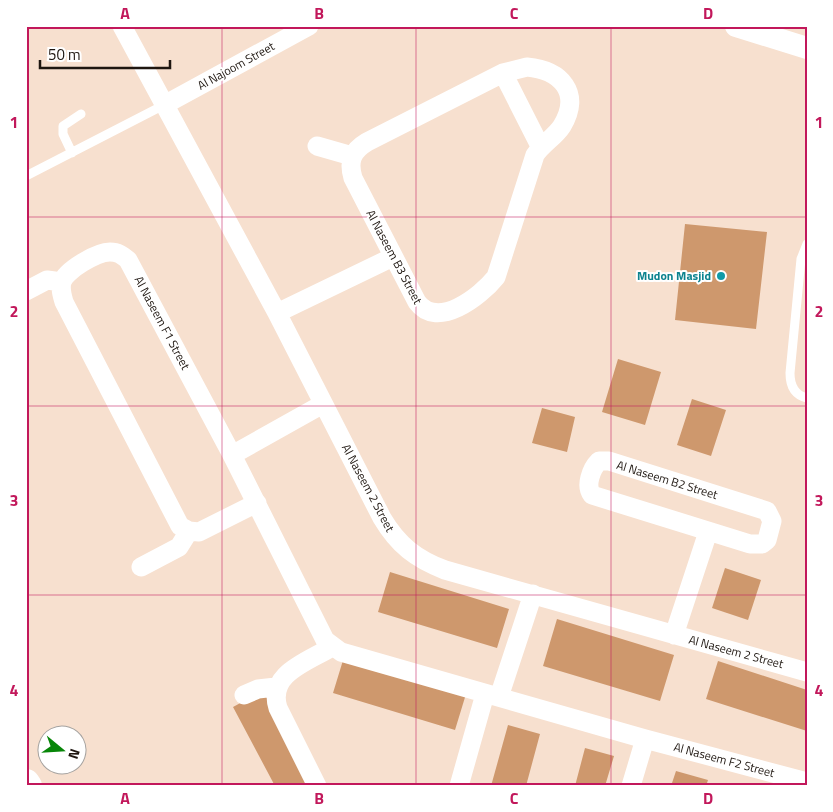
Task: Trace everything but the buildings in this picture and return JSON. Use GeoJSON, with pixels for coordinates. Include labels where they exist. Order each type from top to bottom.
{"type":"FeatureCollection","features":[{"type":"Feature","properties":{"kind":"street","name":"Al Naseem 2 Street"},"geometry":{"type":"LineString","coordinates":[[122,26],[278,313],[382,518],[394,537],[409,552],[426,563],[445,570],[807,672]]}},
{"type":"Feature","properties":{"kind":"street","name":"Al Najoom Street"},"geometry":{"type":"LineString","coordinates":[[164,106],[309,26]]}},
{"type":"Feature","properties":{"kind":"street"},"geometry":{"type":"LineString","coordinates":[[736,26],[807,48]]}},
{"type":"Feature","properties":{"kind":"street","name":"Al Naseem B3 Street"},"geometry":{"type":"LineString","coordinates":[[515,68],[543,69],[559,78],[568,93],[569,112],[560,128],[540,146],[532,164],[496,278],[486,289],[448,312],[439,314],[429,313],[417,302],[353,178],[350,167],[352,156],[358,148],[367,142],[503,73],[515,68]]}},
{"type":"Feature","properties":{"kind":"street"},"geometry":{"type":"LineString","coordinates":[[503,73],[540,146]]}},
{"type":"Feature","properties":{"kind":"street"},"geometry":{"type":"LineString","coordinates":[[317,146],[352,156]]}},
{"type":"Feature","properties":{"kind":"street","name":"Al Naseem F1 Street"},"geometry":{"type":"LineString","coordinates":[[62,282],[68,272],[99,255],[109,252],[120,254],[128,260],[232,455],[325,640],[332,647]]}},
{"type":"Feature","properties":{"kind":"street"},"geometry":{"type":"LineString","coordinates":[[278,313],[393,257]]}},
{"type":"Feature","properties":{"kind":"street"},"geometry":{"type":"LineString","coordinates":[[26,291],[48,280],[62,282],[61,292],[64,302],[178,521],[189,531],[199,532],[257,504]]}},
{"type":"Feature","properties":{"kind":"street"},"geometry":{"type":"LineString","coordinates":[[232,455],[323,404]]}},
{"type":"Feature","properties":{"kind":"street","name":"Al Naseem B2 Street"},"geometry":{"type":"LineString","coordinates":[[600,461],[609,461],[761,509],[766,511],[772,521],[767,540],[756,545],[708,532],[592,495],[588,487],[596,465],[600,461]]}},
{"type":"Feature","properties":{"kind":"street"},"geometry":{"type":"LineString","coordinates":[[141,567],[179,547],[189,531]]}},
{"type":"Feature","properties":{"kind":"street"},"geometry":{"type":"LineString","coordinates":[[674,635],[708,532]]}},
{"type":"Feature","properties":{"kind":"street"},"geometry":{"type":"LineString","coordinates":[[459,786],[492,695],[533,594]]}},
{"type":"Feature","properties":{"kind":"street"},"geometry":{"type":"LineString","coordinates":[[317,786],[278,708],[275,698],[276,687],[282,678],[332,647]]}},
{"type":"Feature","properties":{"kind":"street","name":"Al Naseem F2 Street"},"geometry":{"type":"LineString","coordinates":[[332,647],[492,695],[805,783]]}},
{"type":"Feature","properties":{"kind":"street"},"geometry":{"type":"LineString","coordinates":[[244,695],[258,689],[276,687]]}},
{"type":"Feature","properties":{"kind":"street"},"geometry":{"type":"LineString","coordinates":[[632,786],[645,738]]}},
{"type":"Feature","properties":{"kind":"lane"},"geometry":{"type":"LineString","coordinates":[[26,176],[164,106]]}},
{"type":"Feature","properties":{"kind":"lane"},"geometry":{"type":"LineString","coordinates":[[72,153],[63,134],[63,126],[81,114]]}},
{"type":"Feature","properties":{"kind":"lane"},"geometry":{"type":"LineString","coordinates":[[807,244],[801,258],[790,373],[790,383],[794,391],[807,398]]}},
{"type":"Feature","properties":{"kind":"place","name":"Mudon Masjid"},"geometry":{"type":"Point","coordinates":[721,276]}}]}
